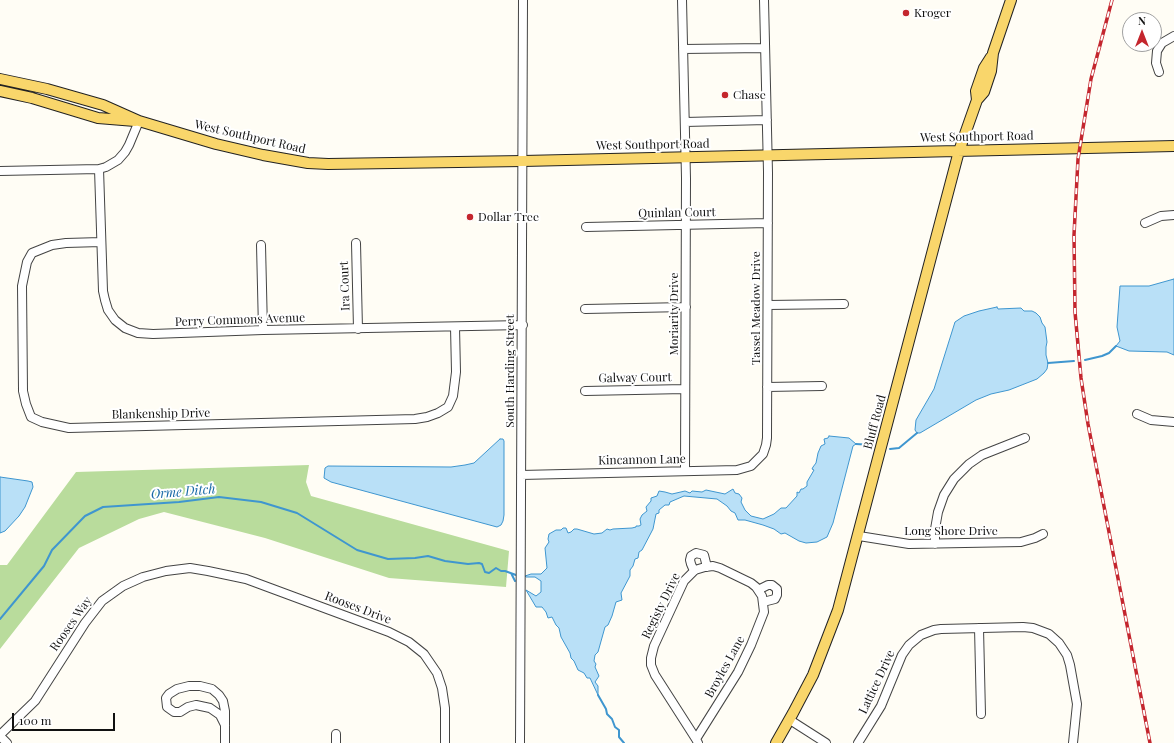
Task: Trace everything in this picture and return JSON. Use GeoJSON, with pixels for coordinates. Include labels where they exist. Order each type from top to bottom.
{"type":"FeatureCollection","features":[{"type":"Feature","properties":{"kind":"main road","name":"Bluff Road"},"geometry":{"type":"LineString","coordinates":[[776,743],[790,720],[813,675],[832,628],[843,593],[959,150],[977,100],[976,91],[982,73],[993,53],[1012,0]]}},
{"type":"Feature","properties":{"kind":"main road","name":"West Southport Road"},"geometry":{"type":"LineString","coordinates":[[0,79],[47,89],[103,105],[138,121],[241,150],[308,163],[523,161],[1174,146]]}},
{"type":"Feature","properties":{"kind":"main road","name":"West Southport Road"},"geometry":{"type":"LineString","coordinates":[[0,91],[32,98],[98,118],[138,121]]}},
{"type":"Feature","properties":{"kind":"street","name":"South Harding Street"},"geometry":{"type":"LineString","coordinates":[[520,743],[523,0]]}},
{"type":"Feature","properties":{"kind":"street","name":"Moriarity Drive"},"geometry":{"type":"LineString","coordinates":[[682,0],[686,157],[685,471]]}},
{"type":"Feature","properties":{"kind":"street","name":"Tassel Meadow Drive"},"geometry":{"type":"LineString","coordinates":[[759,459],[767,442],[768,155],[764,0]]}},
{"type":"Feature","properties":{"kind":"street"},"geometry":{"type":"LineString","coordinates":[[1159,72],[1156,61],[1158,49],[1165,41],[1174,36]]}},
{"type":"Feature","properties":{"kind":"street"},"geometry":{"type":"LineString","coordinates":[[683,49],[765,48]]}},
{"type":"Feature","properties":{"kind":"street"},"geometry":{"type":"LineString","coordinates":[[685,122],[767,120]]}},
{"type":"Feature","properties":{"kind":"street"},"geometry":{"type":"LineString","coordinates":[[0,172],[99,169],[112,164],[125,152],[138,121]]}},
{"type":"Feature","properties":{"kind":"street","name":"Perry Commons Avenue"},"geometry":{"type":"LineString","coordinates":[[99,169],[103,291],[105,300],[108,310],[115,320],[125,328],[138,333],[153,334],[263,330],[522,325]]}},
{"type":"Feature","properties":{"kind":"street"},"geometry":{"type":"LineString","coordinates":[[1145,223],[1161,216],[1174,214]]}},
{"type":"Feature","properties":{"kind":"street","name":"Quinlan Court"},"geometry":{"type":"LineString","coordinates":[[586,227],[768,223]]}},
{"type":"Feature","properties":{"kind":"street","name":"Blankenship Drive"},"geometry":{"type":"LineString","coordinates":[[101,242],[52,245],[32,253],[27,262],[22,286],[23,391],[31,417],[42,422],[69,428],[414,419],[427,417],[448,407],[453,396],[456,372],[455,327]]}},
{"type":"Feature","properties":{"kind":"street","name":"Ira Court"},"geometry":{"type":"LineString","coordinates":[[356,243],[358,329]]}},
{"type":"Feature","properties":{"kind":"street"},"geometry":{"type":"LineString","coordinates":[[261,245],[263,330]]}},
{"type":"Feature","properties":{"kind":"street"},"geometry":{"type":"LineString","coordinates":[[768,305],[844,304]]}},
{"type":"Feature","properties":{"kind":"street"},"geometry":{"type":"LineString","coordinates":[[585,309],[686,307]]}},
{"type":"Feature","properties":{"kind":"street"},"geometry":{"type":"LineString","coordinates":[[767,387],[822,386]]}},
{"type":"Feature","properties":{"kind":"street","name":"Galway Court"},"geometry":{"type":"LineString","coordinates":[[585,391],[685,388]]}},
{"type":"Feature","properties":{"kind":"street"},"geometry":{"type":"LineString","coordinates":[[1137,414],[1151,420],[1174,422]]}},
{"type":"Feature","properties":{"kind":"street"},"geometry":{"type":"LineString","coordinates":[[934,544],[935,525],[941,503],[946,491],[960,473],[969,464],[982,455],[1025,438]]}},
{"type":"Feature","properties":{"kind":"street","name":"Kincannon Lane"},"geometry":{"type":"LineString","coordinates":[[521,474],[740,469],[751,466],[759,459]]}},
{"type":"Feature","properties":{"kind":"street","name":"Long Shore Drive"},"geometry":{"type":"LineString","coordinates":[[858,536],[909,544],[934,544],[1021,542],[1043,534]]}},
{"type":"Feature","properties":{"kind":"street"},"geometry":{"type":"LineString","coordinates":[[694,571],[690,564],[690,560],[691,556],[696,553],[704,555],[707,567]]}},
{"type":"Feature","properties":{"kind":"street","name":"Registy Drive"},"geometry":{"type":"LineString","coordinates":[[697,741],[655,675],[651,665],[654,646],[682,584],[694,571],[707,567],[720,568],[752,584],[758,590]]}},
{"type":"Feature","properties":{"kind":"street","name":"Rooses Way"},"geometry":{"type":"LineString","coordinates":[[0,736],[35,701],[85,623],[102,600],[123,586],[142,577],[166,571],[190,568]]}},
{"type":"Feature","properties":{"kind":"street","name":"Rooses Drive"},"geometry":{"type":"LineString","coordinates":[[190,568],[208,570],[246,579],[389,632],[410,642],[424,654],[437,673],[442,688],[445,743]]}},
{"type":"Feature","properties":{"kind":"street"},"geometry":{"type":"LineString","coordinates":[[768,585],[772,586],[777,589],[777,595],[775,599],[763,602],[758,590],[768,585]]}},
{"type":"Feature","properties":{"kind":"street","name":"Broyles Lane"},"geometry":{"type":"LineString","coordinates":[[697,741],[745,659],[762,617],[763,602]]}},
{"type":"Feature","properties":{"kind":"street"},"geometry":{"type":"LineString","coordinates":[[981,714],[979,628],[1027,627],[1043,631],[1061,645],[1068,658],[1077,707],[1073,743]]}},
{"type":"Feature","properties":{"kind":"street","name":"Lattice Drive"},"geometry":{"type":"LineString","coordinates":[[858,743],[881,706],[902,655],[909,645],[921,635],[934,630],[979,628]]}},
{"type":"Feature","properties":{"kind":"street"},"geometry":{"type":"LineString","coordinates":[[225,725],[220,715],[210,708],[196,705],[188,707],[180,712],[174,712],[167,707],[166,698],[177,689],[188,686],[200,686],[212,690],[219,695],[223,701],[225,711],[226,743]]}},
{"type":"Feature","properties":{"kind":"street"},"geometry":{"type":"LineString","coordinates":[[790,720],[826,743]]}},
{"type":"Feature","properties":{"kind":"street"},"geometry":{"type":"LineString","coordinates":[[336,734],[336,743]]}},
{"type":"Feature","properties":{"kind":"street"},"geometry":{"type":"LineString","coordinates":[[0,736],[7,743]]}},
{"type":"Feature","properties":{"kind":"green space"},"geometry":{"type":"Polygon","coordinates":[[[309,465],[306,482],[311,496],[509,551],[506,587],[389,578],[265,538],[164,512],[139,519],[79,548],[0,649],[0,565],[7,565],[76,472],[309,465]]]}},
{"type":"Feature","properties":{"kind":"water"},"geometry":{"type":"Polygon","coordinates":[[[1174,279],[1174,355],[1167,352],[1129,351],[1116,346],[1120,341],[1117,327],[1120,286],[1149,286],[1174,279]]]}},
{"type":"Feature","properties":{"kind":"water"},"geometry":{"type":"Polygon","coordinates":[[[997,307],[998,309],[1021,308],[1024,311],[1032,311],[1040,317],[1045,327],[1047,342],[1046,355],[1048,363],[1047,369],[1037,379],[1009,390],[991,394],[976,400],[920,433],[917,433],[915,430],[916,420],[934,389],[955,322],[964,316],[997,307]]]}},
{"type":"Feature","properties":{"kind":"water"},"geometry":{"type":"Polygon","coordinates":[[[829,436],[849,438],[856,444],[853,446],[833,523],[827,537],[817,542],[806,543],[799,541],[785,533],[781,534],[774,529],[763,525],[745,520],[738,520],[735,513],[717,499],[684,496],[670,502],[669,505],[665,505],[659,510],[659,513],[656,514],[653,529],[630,570],[630,576],[621,593],[622,600],[616,602],[612,616],[608,625],[605,627],[598,652],[595,655],[595,667],[599,676],[595,682],[598,686],[598,695],[590,678],[587,678],[584,673],[578,670],[561,637],[559,628],[552,617],[548,618],[542,607],[536,607],[526,590],[536,596],[541,592],[541,581],[535,577],[525,576],[531,574],[541,574],[547,568],[545,548],[549,542],[549,534],[563,528],[566,528],[568,533],[574,529],[577,529],[594,534],[602,533],[607,529],[632,528],[639,526],[641,525],[640,519],[647,511],[646,507],[651,501],[651,498],[657,496],[659,491],[672,494],[685,491],[690,493],[692,491],[702,492],[706,490],[725,494],[733,489],[735,493],[739,494],[742,498],[741,502],[745,510],[751,516],[763,519],[774,514],[781,508],[786,508],[797,496],[797,492],[799,493],[801,489],[807,486],[807,482],[814,470],[812,469],[816,463],[821,446],[825,444],[824,439],[828,438],[829,436]]]}},
{"type":"Feature","properties":{"kind":"water"},"geometry":{"type":"Polygon","coordinates":[[[500,439],[503,439],[504,441],[504,515],[501,525],[497,527],[331,482],[324,478],[325,468],[328,466],[451,467],[465,465],[474,463],[500,439]]]}},
{"type":"Feature","properties":{"kind":"water"},"geometry":{"type":"Polygon","coordinates":[[[0,477],[32,482],[33,487],[25,507],[19,516],[5,531],[0,533],[0,477]]]}},
{"type":"Feature","properties":{"kind":"waterway","name":"Orme Ditch"},"geometry":{"type":"LineString","coordinates":[[1085,360],[1109,353],[1116,346]]}},
{"type":"Feature","properties":{"kind":"waterway","name":"Orme Ditch"},"geometry":{"type":"LineString","coordinates":[[1048,363],[1074,361]]}},
{"type":"Feature","properties":{"kind":"waterway","name":"Orme Ditch"},"geometry":{"type":"LineString","coordinates":[[890,449],[899,448],[917,433]]}},
{"type":"Feature","properties":{"kind":"waterway","name":"Orme Ditch"},"geometry":{"type":"LineString","coordinates":[[856,444],[872,445]]}},
{"type":"Feature","properties":{"kind":"waterway","name":"Orme Ditch"},"geometry":{"type":"LineString","coordinates":[[0,619],[44,566],[52,550],[85,516],[103,507],[179,502],[219,497],[261,502],[297,513],[357,550],[388,559],[428,556],[445,561],[468,564],[479,563],[482,564],[485,572],[489,573],[496,568],[516,575]]}},
{"type":"Feature","properties":{"kind":"waterway","name":"Orme Ditch"},"geometry":{"type":"LineString","coordinates":[[511,573],[515,581]]}},
{"type":"Feature","properties":{"kind":"waterway"},"geometry":{"type":"LineString","coordinates":[[598,695],[606,709],[607,714],[612,719],[615,727],[619,730],[619,737],[624,743]]}},
{"type":"Feature","properties":{"kind":"railway"},"geometry":{"type":"LineString","coordinates":[[1112,0],[1091,79],[1078,159],[1074,235],[1075,312],[1081,378],[1088,424],[1150,743]]}},
{"type":"Feature","properties":{"kind":"place","name":"Kroger"},"geometry":{"type":"Point","coordinates":[906,13]}},
{"type":"Feature","properties":{"kind":"place","name":"Chase"},"geometry":{"type":"Point","coordinates":[725,95]}},
{"type":"Feature","properties":{"kind":"place","name":"Dollar Tree"},"geometry":{"type":"Point","coordinates":[470,217]}}]}
